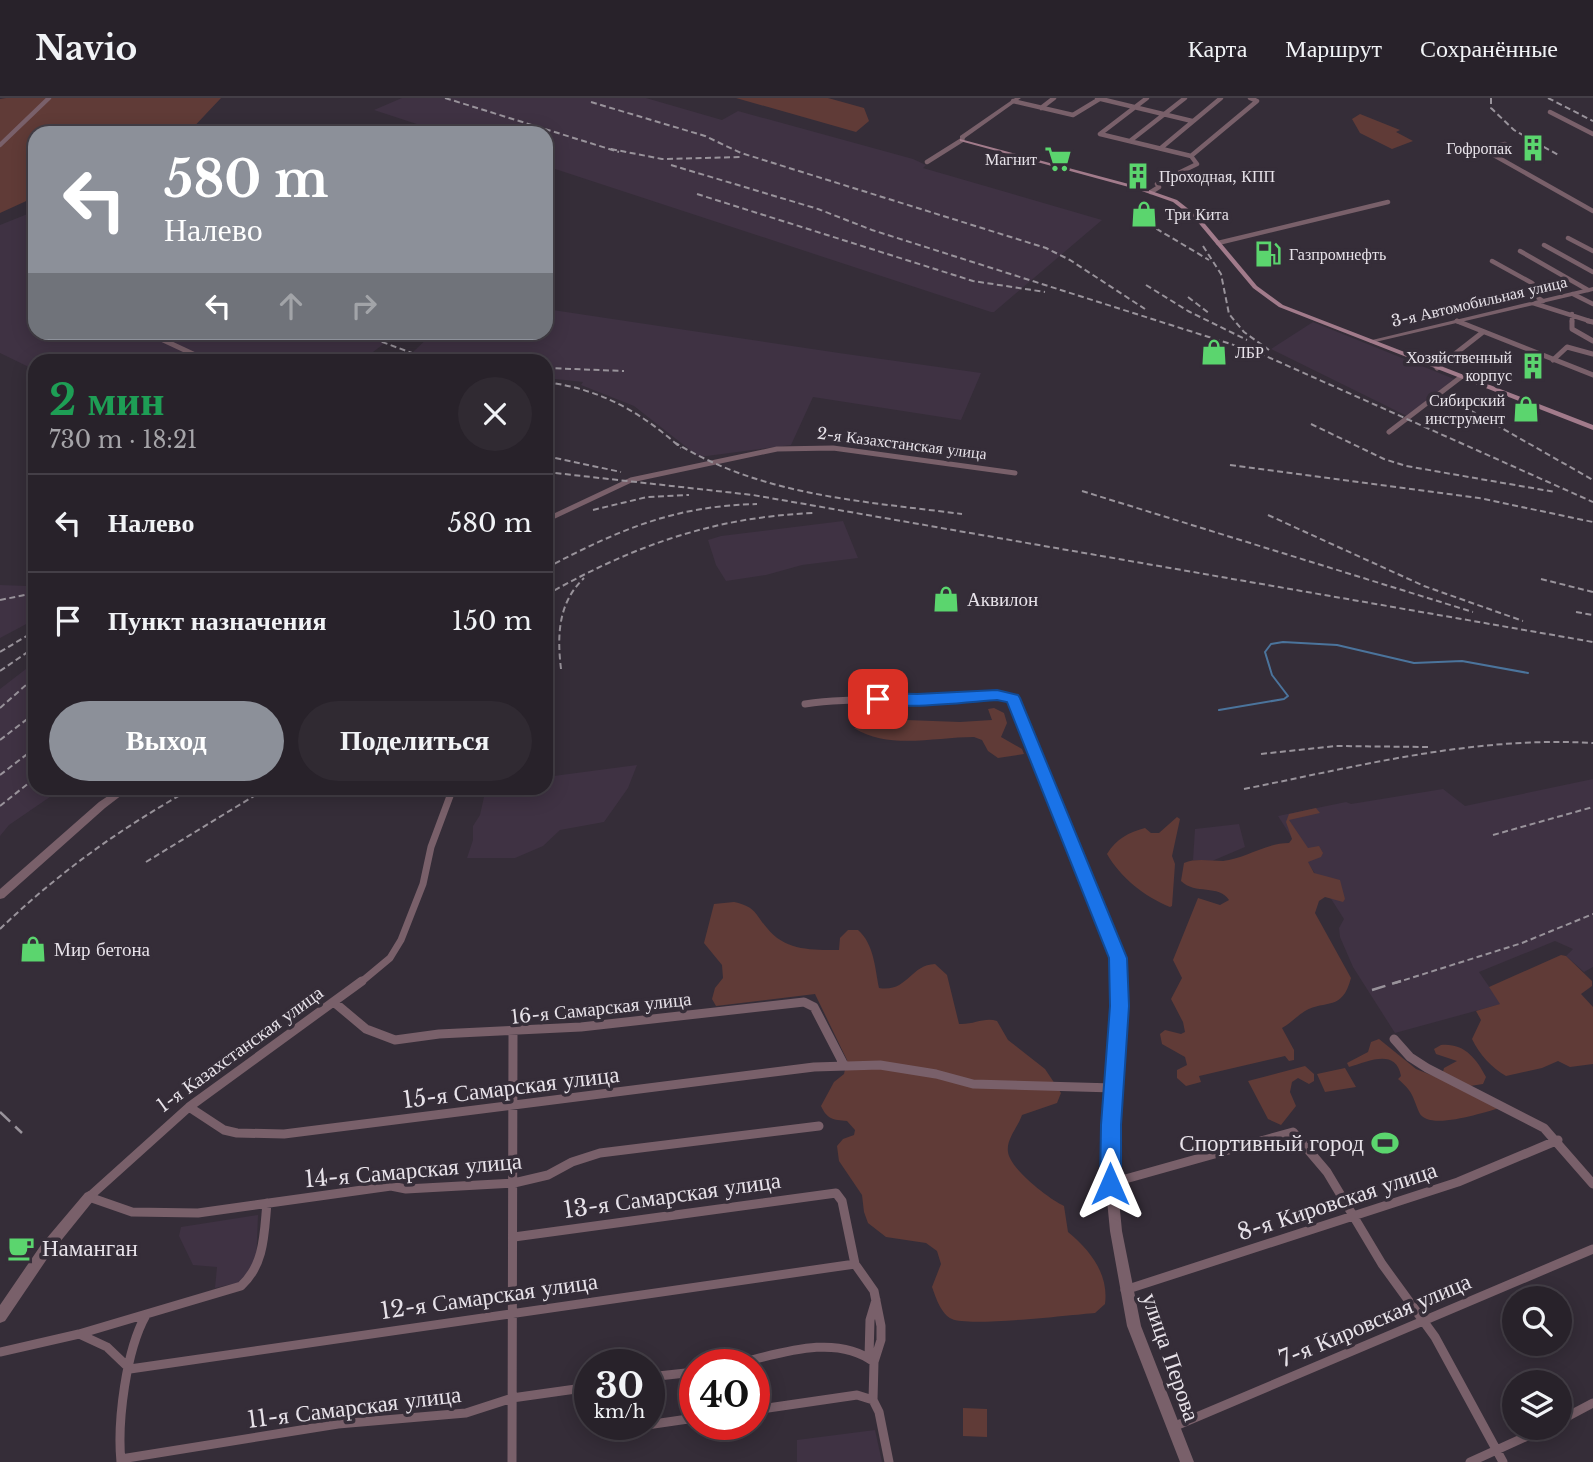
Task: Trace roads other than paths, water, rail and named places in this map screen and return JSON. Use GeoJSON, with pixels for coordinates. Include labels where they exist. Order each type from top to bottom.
{"type":"FeatureCollection","features":[{"type":"Feature","properties":{"kind":"main road"},"geometry":{"type":"LineString","coordinates":[[962,140],[1150,192],[1188,209],[1255,288],[1269,300],[1593,428]]}},
{"type":"Feature","properties":{"kind":"street"},"geometry":{"type":"LineString","coordinates":[[0,145],[49,98]]}},
{"type":"Feature","properties":{"kind":"street"},"geometry":{"type":"LineString","coordinates":[[1040,108],[1054,98]]}},
{"type":"Feature","properties":{"kind":"street"},"geometry":{"type":"LineString","coordinates":[[927,162],[1016,100],[1068,115],[1082,112],[1100,98],[1192,121]]}},
{"type":"Feature","properties":{"kind":"street"},"geometry":{"type":"LineString","coordinates":[[1147,98],[1100,134],[1191,156],[1197,164],[1160,182],[1159,187],[1150,192]]}},
{"type":"Feature","properties":{"kind":"street"},"geometry":{"type":"LineString","coordinates":[[1130,141],[1185,98]]}},
{"type":"Feature","properties":{"kind":"street"},"geometry":{"type":"LineString","coordinates":[[1161,148],[1221,98]]}},
{"type":"Feature","properties":{"kind":"street"},"geometry":{"type":"LineString","coordinates":[[1191,156],[1257,101],[1250,98]]}},
{"type":"Feature","properties":{"kind":"street"},"geometry":{"type":"LineString","coordinates":[[1550,112],[1593,134]]}},
{"type":"Feature","properties":{"kind":"street"},"geometry":{"type":"LineString","coordinates":[[1504,144],[1483,149],[1593,211]]}},
{"type":"Feature","properties":{"kind":"street"},"geometry":{"type":"LineString","coordinates":[[1218,243],[1388,202]]}},
{"type":"Feature","properties":{"kind":"street"},"geometry":{"type":"LineString","coordinates":[[1568,238],[1593,251]]}},
{"type":"Feature","properties":{"kind":"street"},"geometry":{"type":"LineString","coordinates":[[1544,245],[1593,272]]}},
{"type":"Feature","properties":{"kind":"street"},"geometry":{"type":"LineString","coordinates":[[1520,251],[1591,290]]}},
{"type":"Feature","properties":{"kind":"street"},"geometry":{"type":"LineString","coordinates":[[1493,261],[1532,283],[1534,285],[1531,293],[1543,301]]}},
{"type":"Feature","properties":{"kind":"street","name":"3-я Автомобильная улица"},"geometry":{"type":"LineString","coordinates":[[1371,341],[1591,290]]}},
{"type":"Feature","properties":{"kind":"street"},"geometry":{"type":"LineString","coordinates":[[1573,294],[1593,304]]}},
{"type":"Feature","properties":{"kind":"street"},"geometry":{"type":"LineString","coordinates":[[1533,303],[1593,322]]}},
{"type":"Feature","properties":{"kind":"street"},"geometry":{"type":"LineString","coordinates":[[1572,314],[1573,329],[1593,341]]}},
{"type":"Feature","properties":{"kind":"street"},"geometry":{"type":"LineString","coordinates":[[1457,321],[1593,375]]}},
{"type":"Feature","properties":{"kind":"street"},"geometry":{"type":"LineString","coordinates":[[1437,368],[1483,332]]}},
{"type":"Feature","properties":{"kind":"street"},"geometry":{"type":"LineString","coordinates":[[163,340],[193,354]]}},
{"type":"Feature","properties":{"kind":"street"},"geometry":{"type":"LineString","coordinates":[[1553,360],[1567,347],[1573,346],[1593,354]]}},
{"type":"Feature","properties":{"kind":"street"},"geometry":{"type":"LineString","coordinates":[[1389,432],[1461,377]]}},
{"type":"Feature","properties":{"kind":"street","name":"2-я Казахстанская улица"},"geometry":{"type":"LineString","coordinates":[[553,517],[631,480],[777,449],[843,449],[1015,473]]}},
{"type":"Feature","properties":{"kind":"street"},"geometry":{"type":"LineString","coordinates":[[805,704],[856,698],[917,700],[997,695],[1013,698]]}},
{"type":"Feature","properties":{"kind":"street","name":"улица Перова"},"geometry":{"type":"LineString","coordinates":[[1013,698],[1118,958],[1119,1006],[1110,1184],[1125,1290],[1134,1326],[1187,1462]]}},
{"type":"Feature","properties":{"kind":"street"},"geometry":{"type":"LineString","coordinates":[[0,895],[116,795]]}},
{"type":"Feature","properties":{"kind":"street","name":"1-я Казахстанская улица"},"geometry":{"type":"LineString","coordinates":[[0,1316],[46,1249],[89,1198],[188,1107],[383,967],[396,949],[423,884],[431,847],[450,795]]}},
{"type":"Feature","properties":{"kind":"street","name":"16-я Самарская улица"},"geometry":{"type":"LineString","coordinates":[[335,1003],[348,1016],[386,1038],[513,1033],[804,1002],[814,1007],[844,1065]]}},
{"type":"Feature","properties":{"kind":"street"},"geometry":{"type":"LineString","coordinates":[[512,1462],[513,1033]]}},
{"type":"Feature","properties":{"kind":"street"},"geometry":{"type":"LineString","coordinates":[[1394,1040],[1427,1068],[1522,1114],[1544,1128],[1558,1140],[1593,1184]]}},
{"type":"Feature","properties":{"kind":"street","name":"15-я Самарская улица"},"geometry":{"type":"LineString","coordinates":[[188,1107],[224,1130],[237,1133],[284,1134],[844,1065],[880,1065],[936,1074],[972,1084],[1114,1088]]}},
{"type":"Feature","properties":{"kind":"street","name":"14-я Самарская улица"},"geometry":{"type":"LineString","coordinates":[[89,1198],[132,1212],[198,1213],[391,1186],[406,1189],[514,1183],[548,1175],[572,1161],[592,1155],[819,1126]]}},
{"type":"Feature","properties":{"kind":"street"},"geometry":{"type":"LineString","coordinates":[[1110,1184],[1293,1132],[1325,1172],[1374,1252],[1420,1321],[1435,1337],[1500,1457]]}},
{"type":"Feature","properties":{"kind":"street","name":"8-я Кировская улица"},"geometry":{"type":"LineString","coordinates":[[1125,1290],[1458,1182],[1558,1140]]}},
{"type":"Feature","properties":{"kind":"street","name":"13-я Самарская улица"},"geometry":{"type":"LineString","coordinates":[[514,1237],[836,1193],[842,1201],[855,1265]]}},
{"type":"Feature","properties":{"kind":"street"},"geometry":{"type":"LineString","coordinates":[[0,1352],[79,1334],[241,1286],[253,1278],[259,1266],[267,1203]]}},
{"type":"Feature","properties":{"kind":"street","name":"7-я Кировская улица"},"geometry":{"type":"LineString","coordinates":[[1172,1427],[1593,1249]]}},
{"type":"Feature","properties":{"kind":"street"},"geometry":{"type":"LineString","coordinates":[[855,1265],[874,1291],[876,1299],[870,1320],[873,1400],[879,1412],[889,1462]]}},
{"type":"Feature","properties":{"kind":"street","name":"12-я Самарская улица"},"geometry":{"type":"LineString","coordinates":[[130,1368],[855,1265]]}},
{"type":"Feature","properties":{"kind":"street"},"geometry":{"type":"LineString","coordinates":[[121,1461],[118,1436],[120,1412],[130,1368],[132,1343],[146,1314]]}},
{"type":"Feature","properties":{"kind":"street"},"geometry":{"type":"LineString","coordinates":[[79,1334],[99,1340],[118,1353],[130,1368]]}},
{"type":"Feature","properties":{"kind":"street"},"geometry":{"type":"LineString","coordinates":[[770,1358],[830,1347],[845,1347],[871,1359]]}},
{"type":"Feature","properties":{"kind":"street","name":"11-я Самарская улица"},"geometry":{"type":"LineString","coordinates":[[121,1461],[338,1424],[466,1413],[512,1398],[574,1389]]}},
{"type":"Feature","properties":{"kind":"street"},"geometry":{"type":"LineString","coordinates":[[770,1408],[858,1395],[873,1400]]}},
{"type":"Feature","properties":{"kind":"street"},"geometry":{"type":"LineString","coordinates":[[1572,1414],[1593,1403]]}},
{"type":"Feature","properties":{"kind":"street"},"geometry":{"type":"LineString","coordinates":[[1470,1462],[1500,1457],[1526,1440]]}},
{"type":"Feature","properties":{"kind":"waterway"},"geometry":{"type":"LineString","coordinates":[[1219,710],[1284,699],[1288,696],[1272,675],[1265,652],[1271,644],[1283,642],[1337,645],[1414,663],[1462,661],[1528,673]]}},
{"type":"Feature","properties":{"kind":"railway"},"geometry":{"type":"LineString","coordinates":[[445,98],[535,126]]}},
{"type":"Feature","properties":{"kind":"railway"},"geometry":{"type":"LineString","coordinates":[[1491,98],[1491,108],[1514,130],[1560,156]]}},
{"type":"Feature","properties":{"kind":"railway"},"geometry":{"type":"LineString","coordinates":[[1548,98],[1593,121]]}},
{"type":"Feature","properties":{"kind":"railway"},"geometry":{"type":"LineString","coordinates":[[591,102],[705,136],[741,153],[1046,248],[1070,260],[1145,309]]}},
{"type":"Feature","properties":{"kind":"railway"},"geometry":{"type":"LineString","coordinates":[[553,132],[619,152]]}},
{"type":"Feature","properties":{"kind":"railway"},"geometry":{"type":"LineString","coordinates":[[611,149],[662,159],[743,157]]}},
{"type":"Feature","properties":{"kind":"railway"},"geometry":{"type":"LineString","coordinates":[[671,165],[818,209],[872,230],[1259,353],[1593,502]]}},
{"type":"Feature","properties":{"kind":"railway"},"geometry":{"type":"LineString","coordinates":[[697,194],[973,281],[1045,292]]}},
{"type":"Feature","properties":{"kind":"railway"},"geometry":{"type":"LineString","coordinates":[[1140,219],[1209,260]]}},
{"type":"Feature","properties":{"kind":"railway"},"geometry":{"type":"LineString","coordinates":[[1203,246],[1221,274],[1229,314],[1244,332],[1269,350]]}},
{"type":"Feature","properties":{"kind":"railway"},"geometry":{"type":"LineString","coordinates":[[1146,285],[1188,311],[1247,340]]}},
{"type":"Feature","properties":{"kind":"railway"},"geometry":{"type":"LineString","coordinates":[[1188,297],[1210,314]]}},
{"type":"Feature","properties":{"kind":"railway"},"geometry":{"type":"LineString","coordinates":[[377,340],[415,354]]}},
{"type":"Feature","properties":{"kind":"railway"},"geometry":{"type":"LineString","coordinates":[[553,368],[624,371]]}},
{"type":"Feature","properties":{"kind":"railway"},"geometry":{"type":"LineString","coordinates":[[553,383],[584,390],[619,404],[651,423],[674,442]]}},
{"type":"Feature","properties":{"kind":"railway"},"geometry":{"type":"LineString","coordinates":[[1454,401],[1593,480]]}},
{"type":"Feature","properties":{"kind":"railway"},"geometry":{"type":"LineString","coordinates":[[1311,424],[1384,459],[1406,466],[1555,492]]}},
{"type":"Feature","properties":{"kind":"railway"},"geometry":{"type":"LineString","coordinates":[[674,442],[708,460],[777,485],[850,500],[962,514]]}},
{"type":"Feature","properties":{"kind":"railway"},"geometry":{"type":"LineString","coordinates":[[674,442],[681,448]]}},
{"type":"Feature","properties":{"kind":"railway"},"geometry":{"type":"LineString","coordinates":[[553,457],[621,472]]}},
{"type":"Feature","properties":{"kind":"railway"},"geometry":{"type":"LineString","coordinates":[[1230,465],[1479,498],[1593,522]]}},
{"type":"Feature","properties":{"kind":"railway"},"geometry":{"type":"LineString","coordinates":[[553,473],[753,495],[1593,642]]}},
{"type":"Feature","properties":{"kind":"railway"},"geometry":{"type":"LineString","coordinates":[[1082,491],[1473,612]]}},
{"type":"Feature","properties":{"kind":"railway"},"geometry":{"type":"LineString","coordinates":[[593,510],[647,497],[689,495]]}},
{"type":"Feature","properties":{"kind":"railway"},"geometry":{"type":"LineString","coordinates":[[553,564],[647,522],[699,510],[757,504]]}},
{"type":"Feature","properties":{"kind":"railway"},"geometry":{"type":"LineString","coordinates":[[553,591],[610,562],[675,537],[742,521],[814,513]]}},
{"type":"Feature","properties":{"kind":"railway"},"geometry":{"type":"LineString","coordinates":[[1268,515],[1424,586],[1523,621]]}},
{"type":"Feature","properties":{"kind":"railway"},"geometry":{"type":"LineString","coordinates":[[561,669],[561,620],[569,598],[584,578]]}},
{"type":"Feature","properties":{"kind":"railway"},"geometry":{"type":"LineString","coordinates":[[1541,579],[1593,592]]}},
{"type":"Feature","properties":{"kind":"railway"},"geometry":{"type":"LineString","coordinates":[[0,600],[28,594]]}},
{"type":"Feature","properties":{"kind":"railway"},"geometry":{"type":"LineString","coordinates":[[1576,612],[1593,615]]}},
{"type":"Feature","properties":{"kind":"railway"},"geometry":{"type":"LineString","coordinates":[[0,652],[28,635]]}},
{"type":"Feature","properties":{"kind":"railway"},"geometry":{"type":"LineString","coordinates":[[0,671],[28,652]]}},
{"type":"Feature","properties":{"kind":"railway"},"geometry":{"type":"LineString","coordinates":[[0,708],[28,683]]}},
{"type":"Feature","properties":{"kind":"railway"},"geometry":{"type":"LineString","coordinates":[[0,740],[28,718]]}},
{"type":"Feature","properties":{"kind":"railway"},"geometry":{"type":"LineString","coordinates":[[1244,789],[1374,762],[1460,748],[1548,742],[1593,743]]}},
{"type":"Feature","properties":{"kind":"railway"},"geometry":{"type":"LineString","coordinates":[[1261,754],[1336,746],[1428,747]]}},
{"type":"Feature","properties":{"kind":"railway"},"geometry":{"type":"LineString","coordinates":[[0,775],[28,753]]}},
{"type":"Feature","properties":{"kind":"railway"},"geometry":{"type":"LineString","coordinates":[[0,806],[28,784]]}},
{"type":"Feature","properties":{"kind":"railway"},"geometry":{"type":"LineString","coordinates":[[0,929],[92,852],[181,795]]}},
{"type":"Feature","properties":{"kind":"railway"},"geometry":{"type":"LineString","coordinates":[[146,862],[256,795]]}},
{"type":"Feature","properties":{"kind":"railway"},"geometry":{"type":"LineString","coordinates":[[1493,835],[1593,807]]}},
{"type":"Feature","properties":{"kind":"railway"},"geometry":{"type":"LineString","coordinates":[[1395,983],[1522,943],[1593,914]]}},
{"type":"Feature","properties":{"kind":"railway"},"geometry":{"type":"LineString","coordinates":[[1372,990],[1401,981]]}},
{"type":"Feature","properties":{"kind":"railway"},"geometry":{"type":"LineString","coordinates":[[0,1112],[22,1133]]}},
{"type":"Feature","properties":{"kind":"place","name":"Гофропак"},"geometry":{"type":"Point","coordinates":[1533,148]}},
{"type":"Feature","properties":{"kind":"place","name":"Магнит"},"geometry":{"type":"Point","coordinates":[1058,159]}},
{"type":"Feature","properties":{"kind":"place","name":"Проходная, КПП"},"geometry":{"type":"Point","coordinates":[1138,176]}},
{"type":"Feature","properties":{"kind":"place","name":"Три Кита"},"geometry":{"type":"Point","coordinates":[1144,214]}},
{"type":"Feature","properties":{"kind":"place","name":"Газпромнефть"},"geometry":{"type":"Point","coordinates":[1268,254]}},
{"type":"Feature","properties":{"kind":"place","name":"ЛБР"},"geometry":{"type":"Point","coordinates":[1214,352]}},
{"type":"Feature","properties":{"kind":"place","name":"Хозяйственный корпус"},"geometry":{"type":"Point","coordinates":[1533,366]}},
{"type":"Feature","properties":{"kind":"place","name":"Сибирский инструмент"},"geometry":{"type":"Point","coordinates":[1526,409]}},
{"type":"Feature","properties":{"kind":"place","name":"Аквилон"},"geometry":{"type":"Point","coordinates":[946,599]}},
{"type":"Feature","properties":{"kind":"place","name":"Мир бетона"},"geometry":{"type":"Point","coordinates":[33,949]}},
{"type":"Feature","properties":{"kind":"place","name":"Спортивный город"},"geometry":{"type":"Point","coordinates":[1385,1143]}},
{"type":"Feature","properties":{"kind":"place","name":"Наманган"},"geometry":{"type":"Point","coordinates":[21,1248]}}]}
